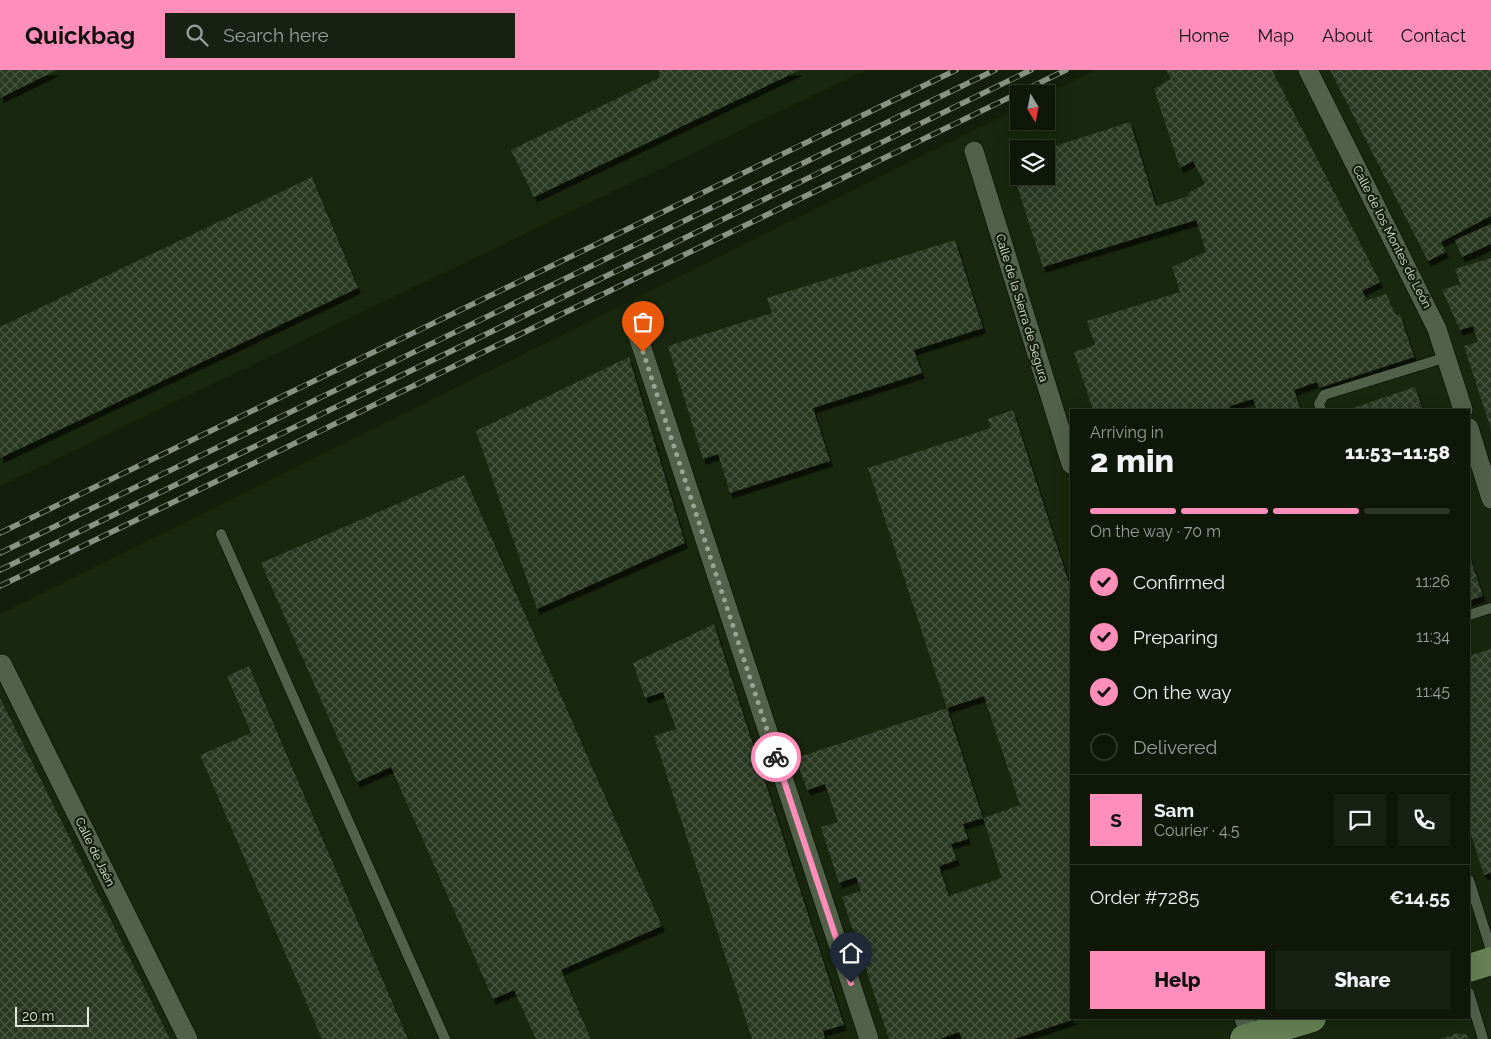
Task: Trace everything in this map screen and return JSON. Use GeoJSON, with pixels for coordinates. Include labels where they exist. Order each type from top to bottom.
{"type":"FeatureCollection","features":[{"type":"Feature","properties":{"kind":"main road"},"geometry":{"type":"LineString","coordinates":[[1470,968],[1491,961]]}},
{"type":"Feature","properties":{"kind":"main road"},"geometry":{"type":"LineString","coordinates":[[1246,1031],[1307,1019]]}},
{"type":"Feature","properties":{"kind":"street","name":"Calle de los Montes de León"},"geometry":{"type":"LineString","coordinates":[[1308,70],[1438,329],[1463,409]]}},
{"type":"Feature","properties":{"kind":"street","name":"Calle de la Sierra de Segura"},"geometry":{"type":"LineString","coordinates":[[974,151],[1070,461]]}},
{"type":"Feature","properties":{"kind":"street"},"geometry":{"type":"LineString","coordinates":[[637,333],[869,1039]]}},
{"type":"Feature","properties":{"kind":"street"},"geometry":{"type":"LineString","coordinates":[[1470,431],[1491,499]]}},
{"type":"Feature","properties":{"kind":"street","name":"Calle de Jaén"},"geometry":{"type":"LineString","coordinates":[[2,664],[188,1039]]}},
{"type":"Feature","properties":{"kind":"lane"},"geometry":{"type":"LineString","coordinates":[[1320,409],[1319,404],[1324,395],[1446,358]]}},
{"type":"Feature","properties":{"kind":"lane"},"geometry":{"type":"LineString","coordinates":[[221,534],[445,1039]]}},
{"type":"Feature","properties":{"kind":"lane"},"geometry":{"type":"LineString","coordinates":[[1470,615],[1491,608]]}},
{"type":"Feature","properties":{"kind":"lane"},"geometry":{"type":"LineString","coordinates":[[1470,883],[1491,950]]}},
{"type":"Feature","properties":{"kind":"lane"},"geometry":{"type":"LineString","coordinates":[[1470,996],[1483,1039]]}},
{"type":"Feature","properties":{"kind":"shaded area"},"geometry":{"type":"Polygon","coordinates":[[[0,70],[866,70],[0,486],[0,70]]]}},
{"type":"Feature","properties":{"kind":"shaded area"},"geometry":{"type":"Polygon","coordinates":[[[1096,70],[1491,70],[1491,1039],[0,1039],[0,614],[1010,112],[1010,130],[1055,130],[1055,90],[1096,70]]]}},
{"type":"Feature","properties":{"kind":"building"},"geometry":{"type":"Polygon","coordinates":[[[0,70],[57,70],[0,98],[0,70]]]}},
{"type":"Feature","properties":{"kind":"building"},"geometry":{"type":"Polygon","coordinates":[[[659,70],[800,70],[534,197],[511,150],[659,78],[659,70]]]}},
{"type":"Feature","properties":{"kind":"building"},"geometry":{"type":"Polygon","coordinates":[[[1166,70],[1272,70],[1380,282],[1362,291],[1367,300],[1386,294],[1396,315],[1400,314],[1414,357],[1319,388],[1317,382],[1294,390],[1301,409],[1257,409],[1253,399],[1230,406],[1231,409],[1093,409],[1074,352],[1095,345],[1087,321],[1180,292],[1172,267],[1206,252],[1197,222],[1196,220],[1043,267],[1017,185],[1055,185],[1055,146],[1130,122],[1156,206],[1189,196],[1188,193],[1205,184],[1193,161],[1180,168],[1154,89],[1171,79],[1166,70]]]}},
{"type":"Feature","properties":{"kind":"building"},"geometry":{"type":"Polygon","coordinates":[[[1330,70],[1491,70],[1491,216],[1441,242],[1446,252],[1428,261],[1330,70]]]}},
{"type":"Feature","properties":{"kind":"building"},"geometry":{"type":"Polygon","coordinates":[[[312,177],[358,288],[0,458],[0,327],[312,177]]]}},
{"type":"Feature","properties":{"kind":"building"},"geometry":{"type":"Polygon","coordinates":[[[1491,224],[1491,244],[1462,257],[1455,240],[1491,224]]]}},
{"type":"Feature","properties":{"kind":"building"},"geometry":{"type":"Polygon","coordinates":[[[955,240],[983,328],[914,350],[922,373],[813,408],[830,461],[730,493],[718,454],[703,459],[668,346],[772,313],[767,298],[955,240]]]}},
{"type":"Feature","properties":{"kind":"building"},"geometry":{"type":"Polygon","coordinates":[[[1491,258],[1491,429],[1464,346],[1478,342],[1473,326],[1460,330],[1442,290],[1460,284],[1455,269],[1491,258]]]}},
{"type":"Feature","properties":{"kind":"building"},"geometry":{"type":"Polygon","coordinates":[[[629,357],[685,543],[537,609],[476,431],[629,357]]]}},
{"type":"Feature","properties":{"kind":"building"},"geometry":{"type":"Polygon","coordinates":[[[1415,387],[1423,409],[1350,409],[1415,387]]]}},
{"type":"Feature","properties":{"kind":"building"},"geometry":{"type":"Polygon","coordinates":[[[1013,410],[1070,586],[1070,1019],[1075,1019],[1014,1039],[962,1039],[959,1032],[939,1039],[889,1039],[842,897],[861,891],[856,877],[839,883],[821,827],[838,822],[825,784],[807,790],[796,758],[947,708],[868,468],[991,428],[988,419],[1013,410]],[[984,696],[947,708],[983,818],[1020,805],[984,696]],[[983,818],[963,824],[968,839],[951,844],[957,860],[939,866],[949,896],[1002,878],[983,818]]]}},
{"type":"Feature","properties":{"kind":"building"},"geometry":{"type":"Polygon","coordinates":[[[464,475],[662,926],[561,970],[591,1039],[536,1039],[514,990],[493,999],[391,767],[357,782],[261,563],[464,475]]]}},
{"type":"Feature","properties":{"kind":"building"},"geometry":{"type":"Polygon","coordinates":[[[1470,557],[1483,596],[1470,601],[1470,557]]]}},
{"type":"Feature","properties":{"kind":"building"},"geometry":{"type":"Polygon","coordinates":[[[714,624],[844,1025],[823,1031],[825,1039],[752,1039],[654,736],[676,729],[663,692],[645,698],[633,663],[714,624]]]}},
{"type":"Feature","properties":{"kind":"building"},"geometry":{"type":"Polygon","coordinates":[[[1491,649],[1491,873],[1484,875],[1470,831],[1470,656],[1491,649]]]}},
{"type":"Feature","properties":{"kind":"building"},"geometry":{"type":"Polygon","coordinates":[[[249,666],[408,1039],[322,1039],[200,755],[251,733],[227,676],[249,666]]]}},
{"type":"Feature","properties":{"kind":"building"},"geometry":{"type":"Polygon","coordinates":[[[0,698],[170,1039],[0,1039],[0,698]]]}},
{"type":"Feature","properties":{"kind":"building"},"geometry":{"type":"Polygon","coordinates":[[[1458,1033],[1467,1035],[1468,1039],[1440,1039],[1458,1033]]]}},
{"type":"Feature","properties":{"kind":"railway"},"geometry":{"type":"LineString","coordinates":[[0,533],[956,70]]}},
{"type":"Feature","properties":{"kind":"railway"},"geometry":{"type":"LineString","coordinates":[[0,553],[995,70]]}},
{"type":"Feature","properties":{"kind":"railway"},"geometry":{"type":"LineString","coordinates":[[0,570],[1031,70]]}},
{"type":"Feature","properties":{"kind":"railway"},"geometry":{"type":"LineString","coordinates":[[0,586],[1066,70]]}},
{"type":"Feature","properties":{"kind":"way so far"},"geometry":{"type":"LineString","coordinates":[[643,352],[776,757]]}},
{"type":"Feature","properties":{"kind":"route"},"geometry":{"type":"LineString","coordinates":[[776,757],[851,983]]}}]}
